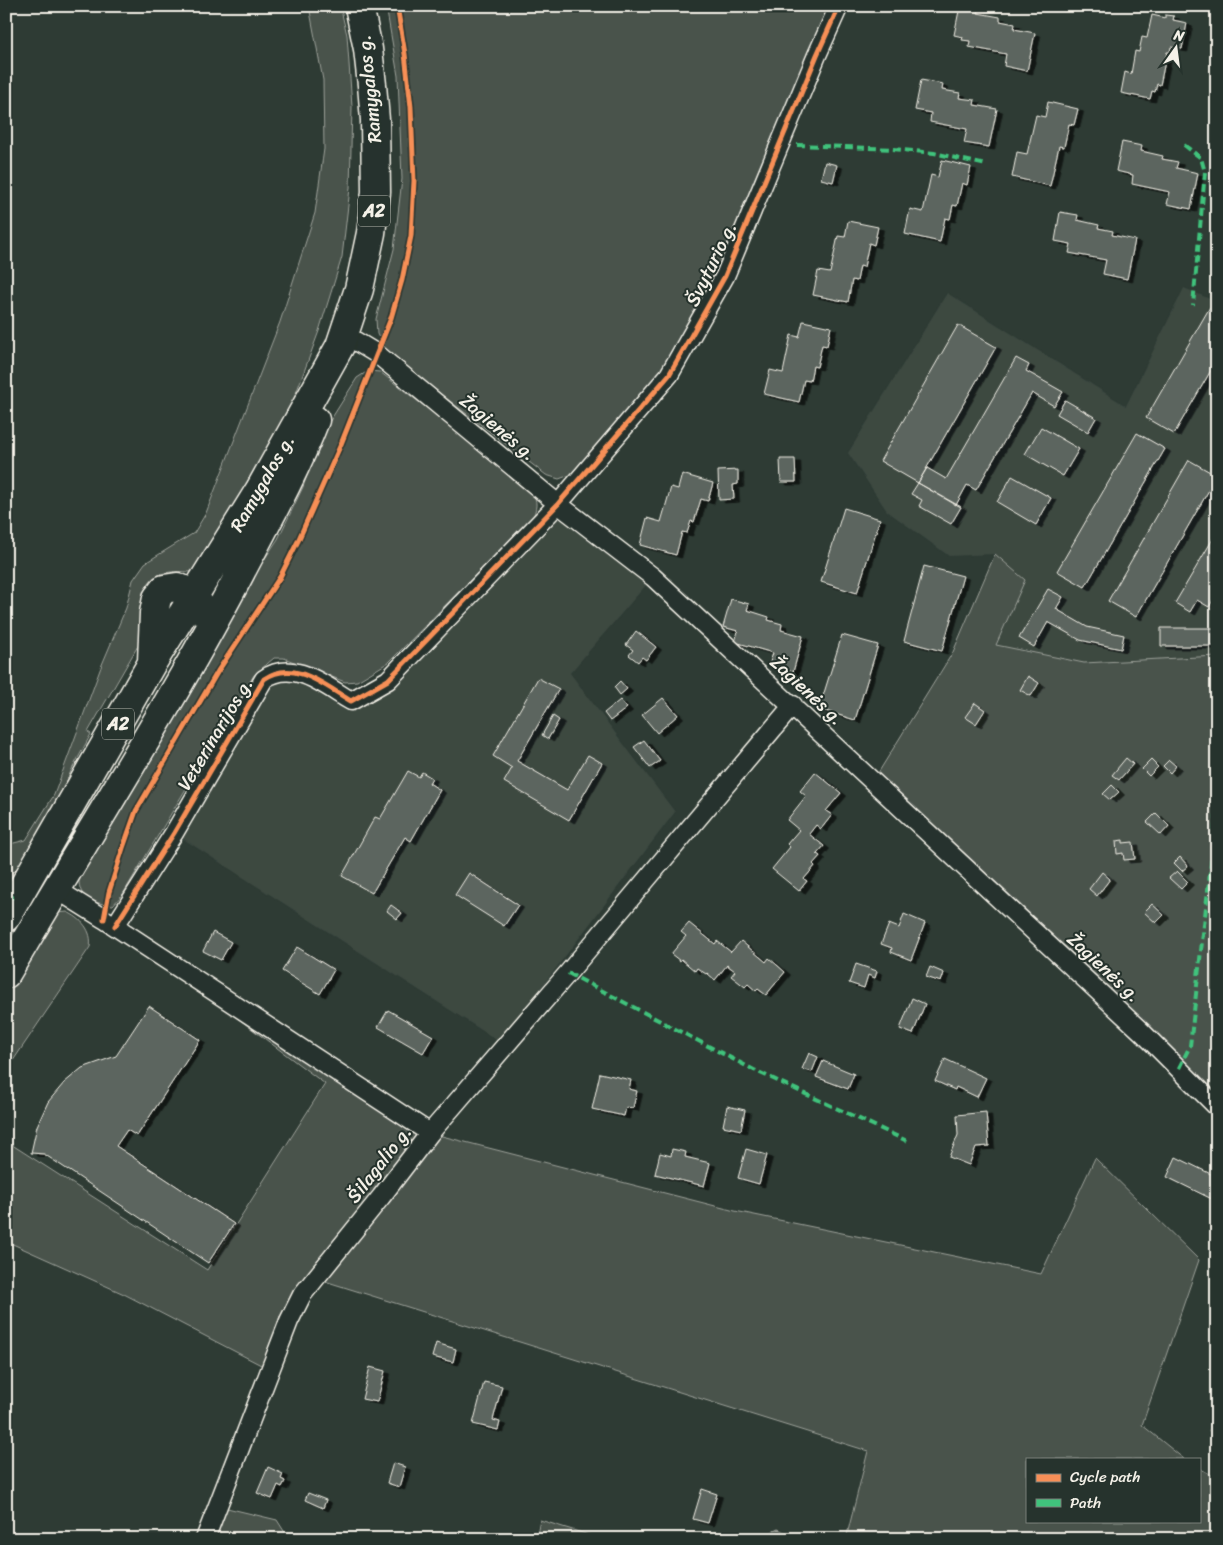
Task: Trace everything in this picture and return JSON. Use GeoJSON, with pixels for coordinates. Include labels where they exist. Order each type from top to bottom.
{"type":"FeatureCollection","features":[{"type":"Feature","properties":{"kind":"highway","name":"Ramygalos g."},"geometry":{"type":"LineString","coordinates":[[194,594],[259,491],[342,340],[360,289],[371,233],[376,192],[373,94],[368,48],[359,6]]}},
{"type":"Feature","properties":{"kind":"highway","name":"A2"},"geometry":{"type":"LineString","coordinates":[[6,974],[206,636],[279,499],[304,447],[342,340]]}},
{"type":"Feature","properties":{"kind":"highway","name":"A2"},"geometry":{"type":"LineString","coordinates":[[6,917],[152,663],[157,598],[164,590],[177,587],[194,594]]}},
{"type":"Feature","properties":{"kind":"highway"},"geometry":{"type":"LineString","coordinates":[[194,594],[200,604],[204,617],[206,636]]}},
{"type":"Feature","properties":{"kind":"street","name":"Švyturio g."},"geometry":{"type":"LineString","coordinates":[[558,504],[669,375],[679,359],[725,276],[839,6]]}},
{"type":"Feature","properties":{"kind":"street","name":"Žagienės g."},"geometry":{"type":"LineString","coordinates":[[342,340],[377,354],[558,504],[654,577],[1142,1032],[1217,1107]]}},
{"type":"Feature","properties":{"kind":"street","name":"Veterinarijos g."},"geometry":{"type":"LineString","coordinates":[[115,926],[174,833],[264,679],[272,673],[291,670],[303,673],[351,701],[388,680],[558,504]]}},
{"type":"Feature","properties":{"kind":"street"},"geometry":{"type":"LineString","coordinates":[[430,1133],[556,988],[793,705]]}},
{"type":"Feature","properties":{"kind":"street","name":"Šilagalio g."},"geometry":{"type":"LineString","coordinates":[[56,889],[430,1133],[381,1198],[302,1295],[288,1321],[206,1539]]}},
{"type":"Feature","properties":{"kind":"shaded area"},"geometry":{"type":"Polygon","coordinates":[[[309,6],[340,6],[347,35],[352,107],[350,188],[342,257],[319,331],[278,442],[198,566],[190,572],[170,572],[157,576],[149,583],[145,592],[143,630],[139,644],[88,732],[91,734],[71,771],[56,807],[13,879],[6,882],[6,845],[26,840],[54,795],[101,667],[126,608],[133,580],[145,563],[194,533],[206,513],[280,322],[315,213],[324,149],[323,80],[309,6]]]}},
{"type":"Feature","properties":{"kind":"shaded area"},"geometry":{"type":"Polygon","coordinates":[[[386,6],[828,6],[722,258],[677,347],[648,393],[570,475],[559,479],[546,475],[385,351],[377,334],[376,319],[394,249],[402,179],[398,76],[386,6]]]}},
{"type":"Feature","properties":{"kind":"shaded area"},"geometry":{"type":"Polygon","coordinates":[[[1184,288],[1217,302],[1217,656],[1084,663],[996,645],[995,554],[949,556],[887,511],[848,453],[947,293],[1126,406],[1184,288]]]}},
{"type":"Feature","properties":{"kind":"shaded area"},"geometry":{"type":"Polygon","coordinates":[[[368,371],[380,372],[529,487],[536,502],[533,517],[389,662],[357,681],[345,682],[284,658],[274,658],[254,675],[123,894],[113,905],[90,900],[81,891],[79,885],[80,868],[233,606],[278,539],[303,487],[318,443],[328,424],[357,378],[368,371]]]}},
{"type":"Feature","properties":{"kind":"shaded area"},"geometry":{"type":"Polygon","coordinates":[[[558,504],[653,577],[570,673],[675,812],[500,1042],[174,833],[264,679],[281,671],[351,701],[388,680],[558,504]]]}},
{"type":"Feature","properties":{"kind":"shaded area"},"geometry":{"type":"Polygon","coordinates":[[[995,554],[1025,580],[996,645],[1084,663],[1217,656],[1217,1103],[875,778],[953,652],[995,554]]]}},
{"type":"Feature","properties":{"kind":"shaded area"},"geometry":{"type":"Polygon","coordinates":[[[67,912],[81,921],[88,930],[90,947],[6,1071],[6,993],[49,919],[58,913],[67,912]]]}},
{"type":"Feature","properties":{"kind":"shaded area"},"geometry":{"type":"Polygon","coordinates":[[[115,926],[430,1133],[735,1211],[1041,1274],[1095,1158],[1199,1260],[1142,1425],[1183,1458],[1026,1458],[1026,1522],[1200,1522],[1200,1469],[1217,1478],[1217,1539],[846,1539],[868,1451],[315,1278],[289,1321],[280,1316],[263,1366],[124,1294],[6,1241],[6,1141],[207,1270],[325,1084],[115,926]]]}},
{"type":"Feature","properties":{"kind":"shaded area"},"geometry":{"type":"Polygon","coordinates":[[[258,1405],[227,1508],[277,1520],[289,1539],[210,1539],[258,1405]]]}},
{"type":"Feature","properties":{"kind":"shaded area"},"geometry":{"type":"Polygon","coordinates":[[[540,1520],[602,1539],[536,1539],[540,1520]]]}},
{"type":"Feature","properties":{"kind":"shaded area"},"geometry":{"type":"Polygon","coordinates":[[[778,1529],[787,1533],[791,1539],[757,1539],[778,1529]]]}},
{"type":"Feature","properties":{"kind":"building"},"geometry":{"type":"Polygon","coordinates":[[[960,6],[979,8],[978,13],[1000,17],[1000,21],[1015,24],[1014,29],[1035,33],[1027,71],[1004,66],[1006,54],[969,47],[970,41],[962,40],[963,37],[954,35],[960,6]]]}},
{"type":"Feature","properties":{"kind":"building"},"geometry":{"type":"Polygon","coordinates":[[[1152,15],[1165,18],[1165,15],[1174,16],[1173,20],[1187,23],[1182,49],[1171,47],[1170,52],[1167,52],[1160,85],[1157,84],[1155,92],[1152,91],[1150,99],[1121,93],[1125,72],[1131,74],[1135,51],[1139,52],[1142,37],[1147,38],[1152,15]]]}},
{"type":"Feature","properties":{"kind":"building"},"geometry":{"type":"Polygon","coordinates":[[[921,80],[943,84],[942,90],[960,93],[959,98],[975,100],[974,105],[997,109],[989,147],[964,143],[967,129],[930,122],[931,113],[915,110],[921,80]]]}},
{"type":"Feature","properties":{"kind":"building"},"geometry":{"type":"Polygon","coordinates":[[[1048,102],[1078,109],[1074,125],[1069,124],[1064,147],[1059,146],[1050,186],[1012,177],[1017,152],[1027,154],[1036,115],[1045,117],[1048,102]]]}},
{"type":"Feature","properties":{"kind":"building"},"geometry":{"type":"Polygon","coordinates":[[[1122,142],[1142,146],[1141,151],[1163,156],[1162,159],[1178,162],[1176,168],[1198,173],[1191,209],[1167,204],[1170,192],[1132,184],[1133,175],[1116,171],[1122,142]]]}},
{"type":"Feature","properties":{"kind":"building"},"geometry":{"type":"Polygon","coordinates":[[[942,160],[971,167],[967,185],[962,183],[957,206],[953,205],[950,219],[945,218],[940,242],[905,234],[910,209],[923,212],[931,175],[938,177],[942,160]]]}},
{"type":"Feature","properties":{"kind":"building"},"geometry":{"type":"Polygon","coordinates":[[[825,162],[837,165],[833,182],[821,179],[825,162]]]}},
{"type":"Feature","properties":{"kind":"building"},"geometry":{"type":"Polygon","coordinates":[[[1060,212],[1078,215],[1077,220],[1099,225],[1098,228],[1113,231],[1112,235],[1135,240],[1127,279],[1103,274],[1106,260],[1069,253],[1071,244],[1055,241],[1060,212]]]}},
{"type":"Feature","properties":{"kind":"building"},"geometry":{"type":"Polygon","coordinates":[[[848,221],[878,227],[874,245],[869,243],[864,267],[860,266],[857,281],[852,280],[848,302],[813,295],[818,271],[830,273],[838,236],[845,237],[848,221]]]}},
{"type":"Feature","properties":{"kind":"building"},"geometry":{"type":"Polygon","coordinates":[[[1210,307],[1217,311],[1217,360],[1174,434],[1146,418],[1210,307]]]}},
{"type":"Feature","properties":{"kind":"building"},"geometry":{"type":"Polygon","coordinates":[[[803,321],[831,327],[827,346],[822,345],[817,367],[813,366],[810,381],[804,380],[799,402],[764,394],[770,370],[783,373],[791,335],[799,337],[803,321]]]}},
{"type":"Feature","properties":{"kind":"building"},"geometry":{"type":"Polygon","coordinates":[[[958,325],[996,347],[918,483],[880,461],[958,325]]]}},
{"type":"Feature","properties":{"kind":"building"},"geometry":{"type":"Polygon","coordinates":[[[1016,358],[1029,365],[1026,371],[1063,392],[1054,406],[1032,393],[976,490],[967,485],[956,505],[918,483],[927,468],[946,479],[1016,358]]]}},
{"type":"Feature","properties":{"kind":"building"},"geometry":{"type":"Polygon","coordinates":[[[1065,400],[1096,418],[1088,432],[1057,414],[1065,400]]]}},
{"type":"Feature","properties":{"kind":"building"},"geometry":{"type":"Polygon","coordinates":[[[1041,427],[1079,449],[1063,476],[1025,454],[1041,427]]]}},
{"type":"Feature","properties":{"kind":"building"},"geometry":{"type":"Polygon","coordinates":[[[1137,433],[1165,449],[1085,587],[1057,571],[1137,433]]]}},
{"type":"Feature","properties":{"kind":"building"},"geometry":{"type":"Polygon","coordinates":[[[780,459],[795,459],[796,482],[781,482],[780,459]]]}},
{"type":"Feature","properties":{"kind":"building"},"geometry":{"type":"Polygon","coordinates":[[[1189,460],[1217,476],[1136,617],[1108,601],[1189,460]]]}},
{"type":"Feature","properties":{"kind":"building"},"geometry":{"type":"Polygon","coordinates":[[[738,470],[738,484],[733,485],[734,499],[719,500],[718,471],[738,470]]]}},
{"type":"Feature","properties":{"kind":"building"},"geometry":{"type":"Polygon","coordinates":[[[682,474],[713,483],[708,501],[701,499],[694,522],[691,521],[687,533],[682,532],[676,555],[640,545],[647,518],[661,522],[671,487],[678,489],[682,474]]]}},
{"type":"Feature","properties":{"kind":"building"},"geometry":{"type":"Polygon","coordinates":[[[1012,476],[1051,498],[1036,525],[997,502],[1012,476]]]}},
{"type":"Feature","properties":{"kind":"building"},"geometry":{"type":"Polygon","coordinates":[[[918,483],[961,507],[951,524],[919,506],[922,500],[911,494],[918,483]]]}},
{"type":"Feature","properties":{"kind":"building"},"geometry":{"type":"Polygon","coordinates":[[[844,508],[880,519],[857,593],[821,582],[844,508]]]}},
{"type":"Feature","properties":{"kind":"building"},"geometry":{"type":"Polygon","coordinates":[[[1217,532],[1217,593],[1209,607],[1197,600],[1190,612],[1175,603],[1217,532]]]}},
{"type":"Feature","properties":{"kind":"building"},"geometry":{"type":"Polygon","coordinates":[[[924,566],[963,576],[942,651],[904,641],[924,566]]]}},
{"type":"Feature","properties":{"kind":"building"},"geometry":{"type":"Polygon","coordinates":[[[1048,589],[1063,597],[1056,609],[1087,627],[1124,635],[1121,649],[1080,640],[1048,622],[1034,647],[1019,638],[1048,589]]]}},
{"type":"Feature","properties":{"kind":"building"},"geometry":{"type":"Polygon","coordinates":[[[731,599],[749,604],[747,610],[769,617],[768,620],[782,624],[781,630],[803,636],[793,672],[769,665],[773,653],[735,642],[738,631],[723,627],[731,599]]]}},
{"type":"Feature","properties":{"kind":"building"},"geometry":{"type":"Polygon","coordinates":[[[1161,628],[1217,628],[1217,646],[1161,646],[1161,628]]]}},
{"type":"Feature","properties":{"kind":"building"},"geometry":{"type":"Polygon","coordinates":[[[636,631],[656,647],[646,660],[642,657],[638,662],[629,655],[633,650],[626,645],[636,631]]]}},
{"type":"Feature","properties":{"kind":"building"},"geometry":{"type":"Polygon","coordinates":[[[842,635],[878,645],[855,720],[819,709],[842,635]]]}},
{"type":"Feature","properties":{"kind":"building"},"geometry":{"type":"Polygon","coordinates":[[[1028,676],[1039,683],[1031,696],[1020,690],[1028,676]]]}},
{"type":"Feature","properties":{"kind":"building"},"geometry":{"type":"Polygon","coordinates":[[[538,678],[559,689],[517,761],[567,790],[588,755],[602,763],[569,820],[504,782],[512,768],[493,756],[538,678]]]}},
{"type":"Feature","properties":{"kind":"building"},"geometry":{"type":"Polygon","coordinates":[[[620,681],[627,689],[620,695],[614,687],[620,681]]]}},
{"type":"Feature","properties":{"kind":"building"},"geometry":{"type":"Polygon","coordinates":[[[663,698],[678,715],[657,733],[642,715],[663,698]]]}},
{"type":"Feature","properties":{"kind":"building"},"geometry":{"type":"Polygon","coordinates":[[[620,700],[627,708],[610,721],[604,713],[620,700]]]}},
{"type":"Feature","properties":{"kind":"building"},"geometry":{"type":"Polygon","coordinates":[[[975,703],[985,710],[976,724],[965,717],[975,703]]]}},
{"type":"Feature","properties":{"kind":"building"},"geometry":{"type":"Polygon","coordinates":[[[553,716],[559,720],[548,739],[542,735],[553,716]]]}},
{"type":"Feature","properties":{"kind":"building"},"geometry":{"type":"Polygon","coordinates":[[[644,740],[660,761],[650,768],[634,747],[644,740]]]}},
{"type":"Feature","properties":{"kind":"building"},"geometry":{"type":"Polygon","coordinates":[[[1126,758],[1133,764],[1119,780],[1112,775],[1126,758]]]}},
{"type":"Feature","properties":{"kind":"building"},"geometry":{"type":"Polygon","coordinates":[[[1151,760],[1158,767],[1149,776],[1142,769],[1151,760]]]}},
{"type":"Feature","properties":{"kind":"building"},"geometry":{"type":"Polygon","coordinates":[[[1169,760],[1176,766],[1170,773],[1163,766],[1169,760]]]}},
{"type":"Feature","properties":{"kind":"building"},"geometry":{"type":"Polygon","coordinates":[[[408,771],[419,777],[422,772],[432,778],[429,783],[440,790],[411,841],[405,837],[372,893],[342,876],[375,817],[380,819],[408,771]]]}},
{"type":"Feature","properties":{"kind":"building"},"geometry":{"type":"Polygon","coordinates":[[[815,772],[841,793],[826,811],[832,815],[821,829],[816,825],[809,834],[824,846],[817,854],[820,856],[813,864],[815,866],[804,879],[807,881],[799,891],[772,869],[790,847],[787,844],[799,830],[787,820],[806,796],[800,791],[815,772]]]}},
{"type":"Feature","properties":{"kind":"building"},"geometry":{"type":"Polygon","coordinates":[[[1112,785],[1119,792],[1110,800],[1103,794],[1112,785]]]}},
{"type":"Feature","properties":{"kind":"building"},"geometry":{"type":"Polygon","coordinates":[[[1156,813],[1169,826],[1161,835],[1147,822],[1156,813]]]}},
{"type":"Feature","properties":{"kind":"building"},"geometry":{"type":"Polygon","coordinates":[[[1123,840],[1123,843],[1133,842],[1135,859],[1124,860],[1123,853],[1117,854],[1116,841],[1123,840]]]}},
{"type":"Feature","properties":{"kind":"building"},"geometry":{"type":"Polygon","coordinates":[[[1180,857],[1188,866],[1182,871],[1174,863],[1180,857]]]}},
{"type":"Feature","properties":{"kind":"building"},"geometry":{"type":"Polygon","coordinates":[[[1177,871],[1188,882],[1181,889],[1169,878],[1177,871]]]}},
{"type":"Feature","properties":{"kind":"building"},"geometry":{"type":"Polygon","coordinates":[[[1102,872],[1110,879],[1097,896],[1089,889],[1102,872]]]}},
{"type":"Feature","properties":{"kind":"building"},"geometry":{"type":"Polygon","coordinates":[[[469,873],[518,905],[504,926],[455,895],[469,873]]]}},
{"type":"Feature","properties":{"kind":"building"},"geometry":{"type":"Polygon","coordinates":[[[1152,904],[1164,915],[1156,923],[1144,912],[1152,904]]]}},
{"type":"Feature","properties":{"kind":"building"},"geometry":{"type":"Polygon","coordinates":[[[391,905],[402,913],[397,919],[387,911],[391,905]]]}},
{"type":"Feature","properties":{"kind":"building"},"geometry":{"type":"Polygon","coordinates":[[[904,914],[925,923],[911,960],[891,952],[892,948],[881,944],[889,924],[899,928],[904,914]]]}},
{"type":"Feature","properties":{"kind":"building"},"geometry":{"type":"Polygon","coordinates":[[[689,923],[715,944],[717,941],[731,952],[741,941],[766,962],[769,958],[785,972],[766,995],[758,989],[756,991],[748,984],[745,987],[731,976],[735,971],[727,965],[715,980],[697,968],[695,971],[681,959],[680,961],[671,954],[686,936],[681,932],[689,923]]]}},
{"type":"Feature","properties":{"kind":"building"},"geometry":{"type":"Polygon","coordinates":[[[213,932],[231,942],[221,960],[203,951],[213,932]]]}},
{"type":"Feature","properties":{"kind":"building"},"geometry":{"type":"Polygon","coordinates":[[[297,947],[334,970],[320,994],[282,971],[297,947]]]}},
{"type":"Feature","properties":{"kind":"building"},"geometry":{"type":"Polygon","coordinates":[[[856,964],[877,971],[875,978],[868,975],[864,988],[849,983],[856,964]]]}},
{"type":"Feature","properties":{"kind":"building"},"geometry":{"type":"Polygon","coordinates":[[[930,967],[944,973],[941,982],[926,977],[930,967]]]}},
{"type":"Feature","properties":{"kind":"building"},"geometry":{"type":"Polygon","coordinates":[[[912,998],[925,1004],[913,1034],[900,1029],[912,998]]]}},
{"type":"Feature","properties":{"kind":"building"},"geometry":{"type":"Polygon","coordinates":[[[149,1006],[200,1040],[137,1136],[127,1130],[116,1146],[234,1224],[208,1263],[44,1154],[31,1153],[37,1126],[48,1102],[64,1083],[82,1068],[116,1056],[149,1006]]]}},
{"type":"Feature","properties":{"kind":"building"},"geometry":{"type":"Polygon","coordinates":[[[388,1010],[433,1036],[423,1053],[378,1027],[388,1010]]]}},
{"type":"Feature","properties":{"kind":"building"},"geometry":{"type":"Polygon","coordinates":[[[809,1053],[818,1057],[812,1072],[802,1069],[809,1053]]]}},
{"type":"Feature","properties":{"kind":"building"},"geometry":{"type":"Polygon","coordinates":[[[945,1059],[986,1078],[977,1097],[956,1087],[955,1090],[935,1081],[945,1059]]]}},
{"type":"Feature","properties":{"kind":"building"},"geometry":{"type":"Polygon","coordinates":[[[823,1061],[854,1074],[848,1089],[816,1077],[823,1061]]]}},
{"type":"Feature","properties":{"kind":"building"},"geometry":{"type":"Polygon","coordinates":[[[600,1073],[631,1080],[629,1089],[637,1091],[633,1108],[626,1107],[624,1116],[592,1109],[600,1073]]]}},
{"type":"Feature","properties":{"kind":"building"},"geometry":{"type":"Polygon","coordinates":[[[727,1106],[745,1110],[741,1130],[723,1126],[727,1106]]]}},
{"type":"Feature","properties":{"kind":"building"},"geometry":{"type":"Polygon","coordinates":[[[986,1112],[989,1146],[976,1147],[969,1165],[949,1157],[958,1135],[957,1115],[986,1112]]]}},
{"type":"Feature","properties":{"kind":"building"},"geometry":{"type":"Polygon","coordinates":[[[672,1149],[686,1152],[685,1157],[710,1163],[704,1186],[655,1174],[660,1153],[671,1156],[672,1149]]]}},
{"type":"Feature","properties":{"kind":"building"},"geometry":{"type":"Polygon","coordinates":[[[746,1149],[767,1155],[759,1184],[738,1178],[746,1149]]]}},
{"type":"Feature","properties":{"kind":"building"},"geometry":{"type":"Polygon","coordinates":[[[1176,1157],[1217,1177],[1216,1201],[1167,1177],[1176,1157]]]}},
{"type":"Feature","properties":{"kind":"building"},"geometry":{"type":"Polygon","coordinates":[[[436,1343],[456,1349],[453,1362],[432,1357],[436,1343]]]}},
{"type":"Feature","properties":{"kind":"building"},"geometry":{"type":"Polygon","coordinates":[[[370,1367],[385,1371],[377,1402],[362,1399],[370,1367]]]}},
{"type":"Feature","properties":{"kind":"building"},"geometry":{"type":"Polygon","coordinates":[[[484,1382],[502,1386],[493,1420],[500,1422],[498,1430],[473,1424],[484,1382]]]}},
{"type":"Feature","properties":{"kind":"building"},"geometry":{"type":"Polygon","coordinates":[[[1217,1415],[1217,1435],[1209,1431],[1217,1415]]]}},
{"type":"Feature","properties":{"kind":"building"},"geometry":{"type":"Polygon","coordinates":[[[393,1463],[405,1467],[399,1487],[387,1483],[393,1463]]]}},
{"type":"Feature","properties":{"kind":"building"},"geometry":{"type":"Polygon","coordinates":[[[268,1467],[283,1474],[281,1479],[285,1481],[282,1487],[278,1485],[272,1499],[257,1493],[268,1467]]]}},
{"type":"Feature","properties":{"kind":"building"},"geometry":{"type":"Polygon","coordinates":[[[702,1489],[717,1494],[708,1523],[693,1519],[702,1489]]]}},
{"type":"Feature","properties":{"kind":"building"},"geometry":{"type":"Polygon","coordinates":[[[308,1493],[326,1500],[323,1508],[305,1500],[308,1493]]]}},
{"type":"Feature","properties":{"kind":"marked path"},"geometry":{"type":"LineString","coordinates":[[797,145],[892,149],[934,153],[986,165]]}},
{"type":"Feature","properties":{"kind":"marked path"},"geometry":{"type":"LineString","coordinates":[[1184,145],[1201,158],[1205,172],[1193,305]]}},
{"type":"Feature","properties":{"kind":"marked path"},"geometry":{"type":"LineString","coordinates":[[1179,1068],[1190,1046],[1217,812]]}},
{"type":"Feature","properties":{"kind":"marked path"},"geometry":{"type":"LineString","coordinates":[[6,895],[17,899]]}},
{"type":"Feature","properties":{"kind":"marked path"},"geometry":{"type":"LineString","coordinates":[[568,973],[754,1070],[907,1141]]}},
{"type":"Feature","properties":{"kind":"cycle path"},"geometry":{"type":"LineString","coordinates":[[104,919],[109,892],[136,811],[218,671],[280,577],[341,444],[391,318],[402,280],[411,236],[414,181],[411,107],[397,6]]}},
{"type":"Feature","properties":{"kind":"cycle path"},"geometry":{"type":"LineString","coordinates":[[115,926],[174,833],[264,679],[275,673],[287,671],[298,673],[309,676],[351,701],[388,680],[558,504],[669,375],[725,276],[839,6]]}}]}
